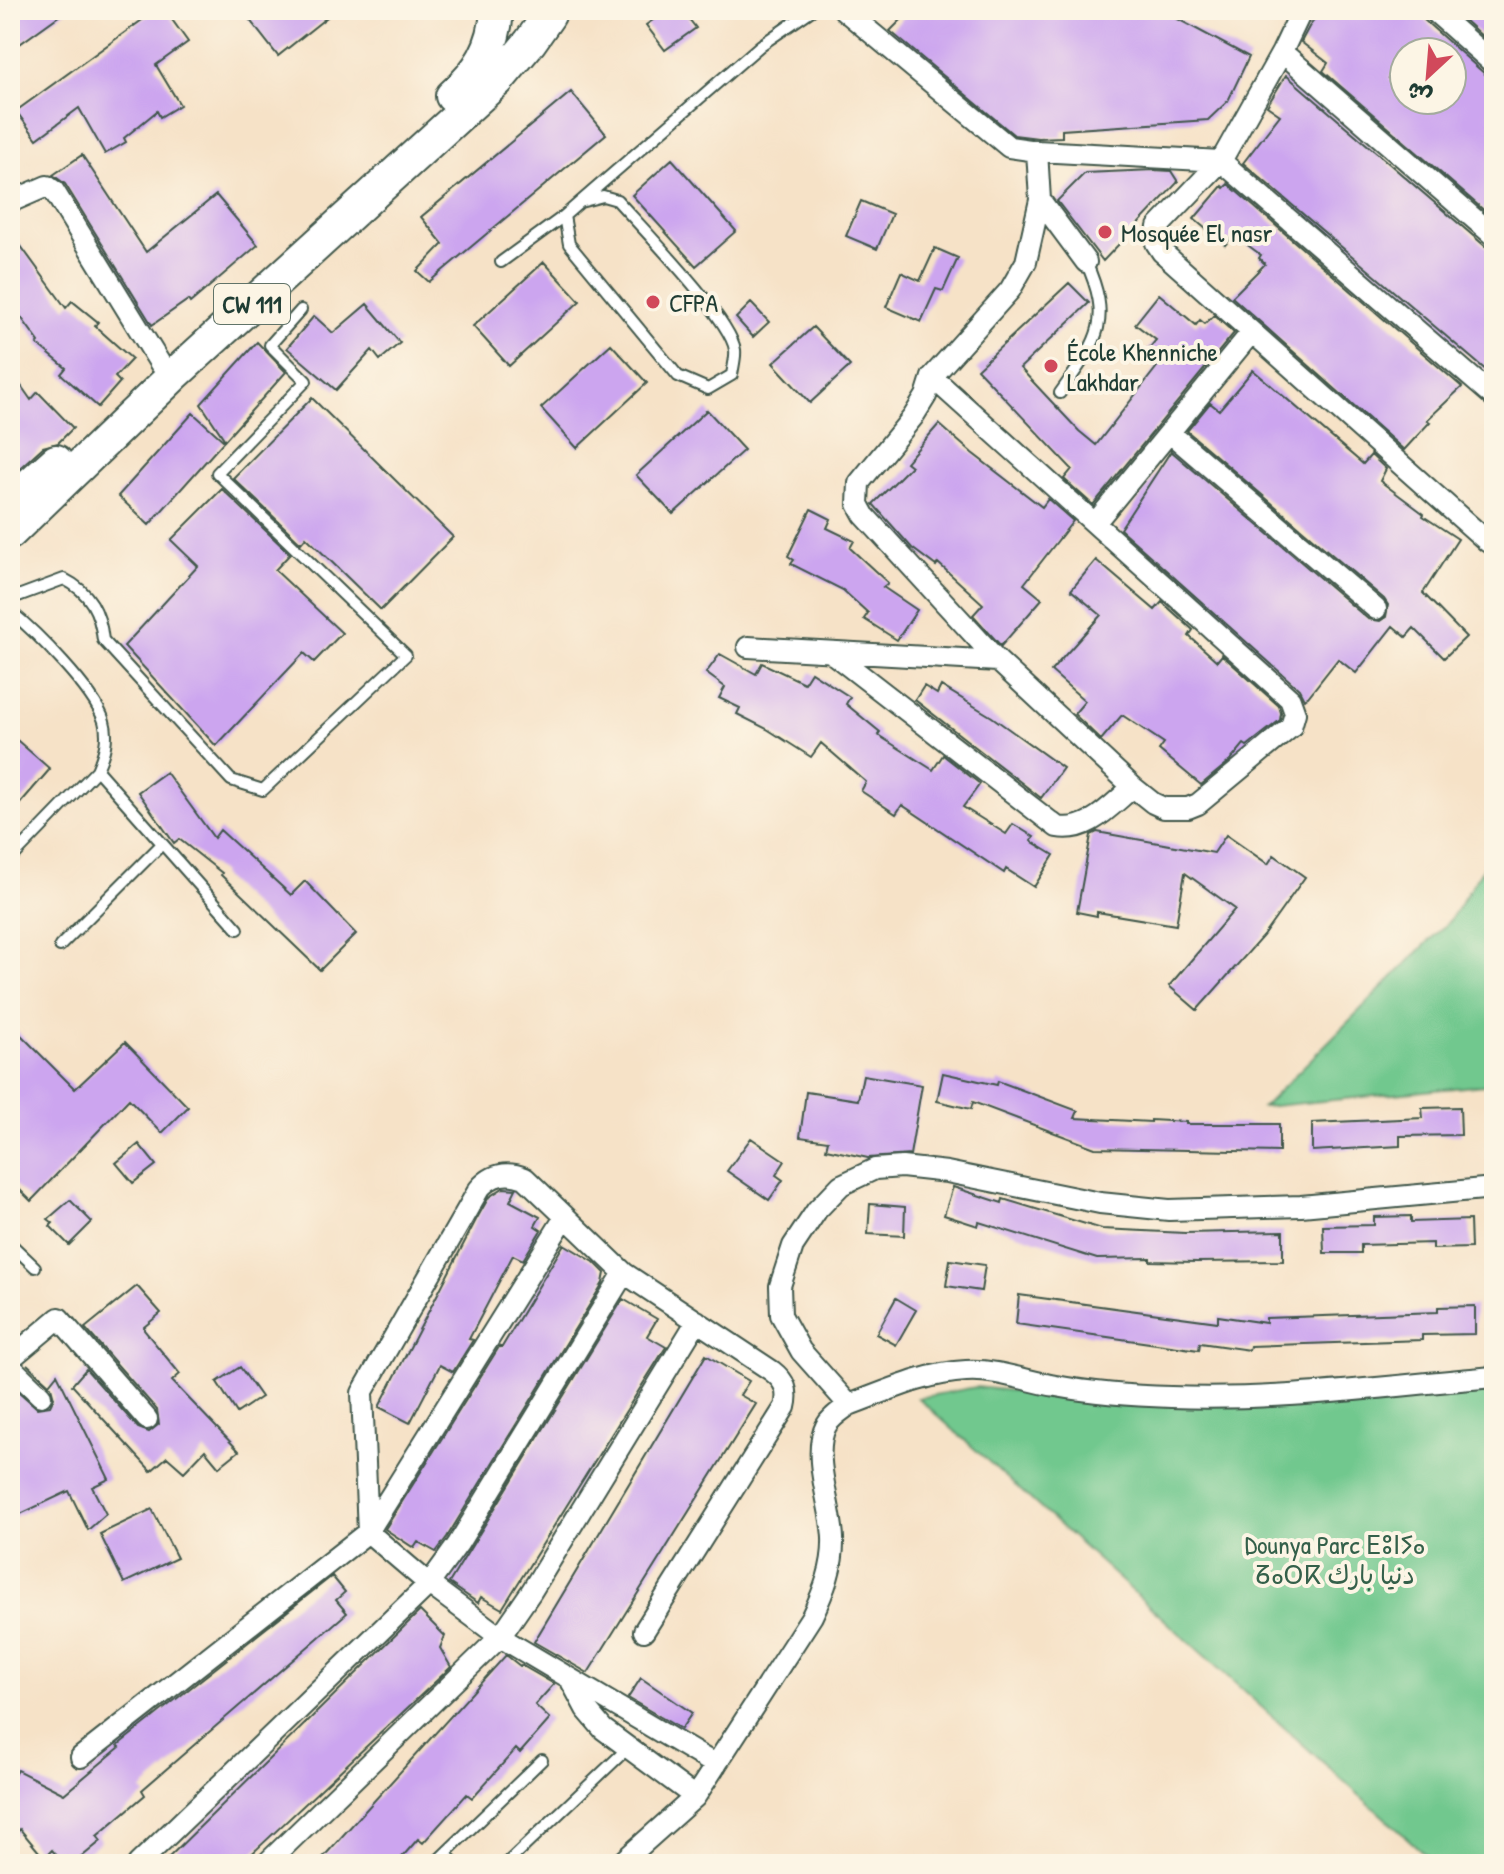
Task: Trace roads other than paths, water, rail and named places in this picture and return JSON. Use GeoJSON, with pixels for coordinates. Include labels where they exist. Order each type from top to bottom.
{"type":"FeatureCollection","features":[{"type":"Feature","properties":{"kind":"main road"},"geometry":{"type":"LineString","coordinates":[[11,497],[161,365],[467,81],[490,47],[498,10],[513,17],[531,19],[552,12]]}},
{"type":"Feature","properties":{"kind":"main road","name":"CW 111"},"geometry":{"type":"LineString","coordinates":[[10,533],[174,375],[498,80],[552,12]]}},
{"type":"Feature","properties":{"kind":"street"},"geometry":{"type":"LineString","coordinates":[[844,10],[1009,147],[1221,161],[1494,397]]}},
{"type":"Feature","properties":{"kind":"street"},"geometry":{"type":"LineString","coordinates":[[1302,10],[1221,161],[1158,227],[1156,243],[1162,252],[1251,333],[1488,542]]}},
{"type":"Feature","properties":{"kind":"street"},"geometry":{"type":"LineString","coordinates":[[1433,10],[1494,64]]}},
{"type":"Feature","properties":{"kind":"street"},"geometry":{"type":"LineString","coordinates":[[1282,52],[1494,236]]}},
{"type":"Feature","properties":{"kind":"street"},"geometry":{"type":"LineString","coordinates":[[932,377],[1290,699],[1295,713],[1286,732],[1198,804],[1176,810],[1164,808],[1133,787],[998,661],[864,515],[858,504],[859,483],[913,417],[932,377],[1010,290],[1026,262],[1040,200],[1037,151]]}},
{"type":"Feature","properties":{"kind":"street"},"geometry":{"type":"LineString","coordinates":[[10,202],[39,187],[47,186],[54,191],[161,365]]}},
{"type":"Feature","properties":{"kind":"street"},"geometry":{"type":"LineString","coordinates":[[1040,200],[1086,262]]}},
{"type":"Feature","properties":{"kind":"street"},"geometry":{"type":"LineString","coordinates":[[1095,523],[1251,333]]}},
{"type":"Feature","properties":{"kind":"street"},"geometry":{"type":"LineString","coordinates":[[1170,433],[1376,609]]}},
{"type":"Feature","properties":{"kind":"street"},"geometry":{"type":"LineString","coordinates":[[748,647],[998,661]]}},
{"type":"Feature","properties":{"kind":"street"},"geometry":{"type":"LineString","coordinates":[[832,653],[1057,827],[1074,828],[1090,822],[1133,787]]}},
{"type":"Feature","properties":{"kind":"street"},"geometry":{"type":"LineString","coordinates":[[849,1405],[801,1351],[781,1315],[780,1286],[793,1246],[817,1210],[841,1185],[875,1169],[902,1167],[947,1172],[1100,1203],[1169,1210],[1301,1206],[1494,1188]]}},
{"type":"Feature","properties":{"kind":"street"},"geometry":{"type":"LineString","coordinates":[[644,1631],[785,1407],[784,1383],[779,1376],[624,1273],[525,1178],[516,1174],[495,1176],[479,1189],[362,1393],[368,1532],[429,1584],[500,1637],[716,1765]]}},
{"type":"Feature","properties":{"kind":"street"},"geometry":{"type":"LineString","coordinates":[[81,1757],[368,1532],[565,1217]]}},
{"type":"Feature","properties":{"kind":"street"},"geometry":{"type":"LineString","coordinates":[[138,1864],[429,1584],[458,1544],[624,1273]]}},
{"type":"Feature","properties":{"kind":"street"},"geometry":{"type":"LineString","coordinates":[[10,1359],[59,1318],[147,1419]]}},
{"type":"Feature","properties":{"kind":"street"},"geometry":{"type":"LineString","coordinates":[[266,1864],[500,1637],[531,1592],[697,1321]]}},
{"type":"Feature","properties":{"kind":"street"},"geometry":{"type":"LineString","coordinates":[[10,1366],[41,1396]]}},
{"type":"Feature","properties":{"kind":"street"},"geometry":{"type":"LineString","coordinates":[[620,1864],[695,1797],[812,1616],[825,1589],[833,1537],[822,1468],[823,1437],[836,1414],[849,1405],[922,1379],[969,1370],[1093,1392],[1173,1397],[1290,1394],[1494,1377]]}},
{"type":"Feature","properties":{"kind":"street"},"geometry":{"type":"LineString","coordinates":[[570,1679],[593,1718],[695,1797]]}},
{"type":"Feature","properties":{"kind":"lane"},"geometry":{"type":"LineString","coordinates":[[501,262],[564,216],[761,45],[812,10]]}},
{"type":"Feature","properties":{"kind":"lane"},"geometry":{"type":"LineString","coordinates":[[564,216],[569,244],[678,376],[708,389],[732,375],[735,349],[716,314],[684,274],[617,200],[603,196],[580,202]]}},
{"type":"Feature","properties":{"kind":"lane"},"geometry":{"type":"LineString","coordinates":[[1060,393],[1089,352],[1099,329],[1101,309],[1098,288],[1086,262]]}},
{"type":"Feature","properties":{"kind":"lane"},"geometry":{"type":"LineString","coordinates":[[10,599],[64,579],[77,586],[101,618],[103,640],[231,780],[263,790],[406,655],[217,473],[306,381],[270,345],[301,310]]}},
{"type":"Feature","properties":{"kind":"lane"},"geometry":{"type":"LineString","coordinates":[[10,611],[87,690],[104,721],[107,738],[97,770],[10,860]]}},
{"type":"Feature","properties":{"kind":"lane"},"geometry":{"type":"LineString","coordinates":[[97,770],[238,929]]}},
{"type":"Feature","properties":{"kind":"lane"},"geometry":{"type":"LineString","coordinates":[[60,946],[162,844]]}},
{"type":"Feature","properties":{"kind":"lane"},"geometry":{"type":"LineString","coordinates":[[10,1243],[35,1267]]}},
{"type":"Feature","properties":{"kind":"lane"},"geometry":{"type":"LineString","coordinates":[[506,1864],[629,1747]]}},
{"type":"Feature","properties":{"kind":"lane"},"geometry":{"type":"LineString","coordinates":[[434,1864],[542,1760]]}},
{"type":"Feature","properties":{"kind":"lane"},"geometry":{"type":"LineString","coordinates":[[445,1854],[456,1864]]}},
{"type":"Feature","properties":{"kind":"place","name":"Mosquée El nasr"},"geometry":{"type":"Point","coordinates":[1105,232]}},
{"type":"Feature","properties":{"kind":"place","name":"CFPA"},"geometry":{"type":"Point","coordinates":[653,302]}},
{"type":"Feature","properties":{"kind":"place","name":"École Khenniche Lakhdar"},"geometry":{"type":"Point","coordinates":[1051,366]}},
{"type":"Feature","properties":{"kind":"park label","name":"Dounya Parc ⴹⵓⵏⵢⴰ ⵒⴰⵔⴽ دنيا بارك"},"geometry":{"type":"Point","coordinates":[1335,1559]}}]}
